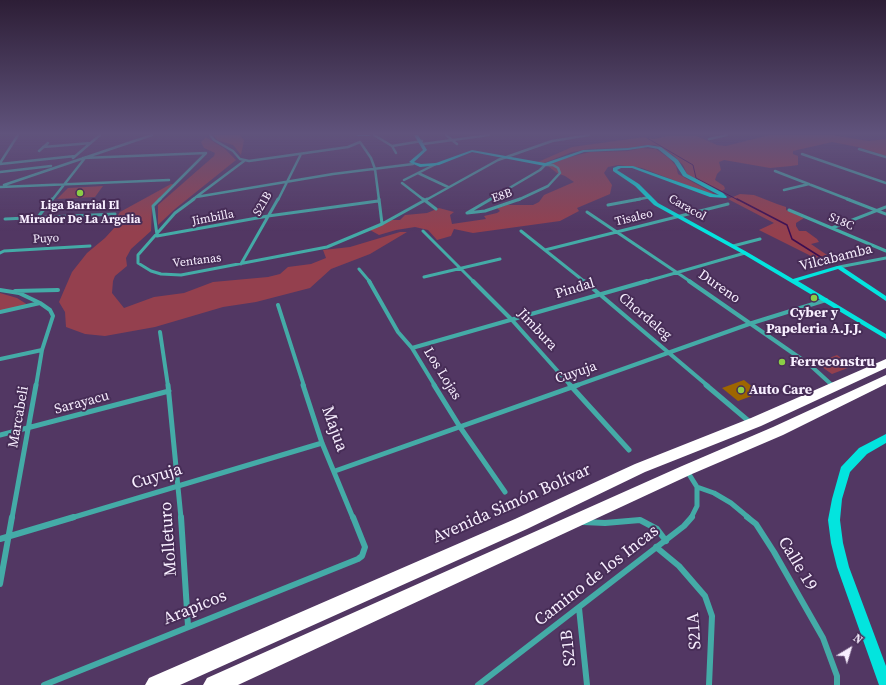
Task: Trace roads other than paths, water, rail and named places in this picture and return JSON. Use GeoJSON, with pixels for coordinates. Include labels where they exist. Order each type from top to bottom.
{"type":"FeatureCollection","features":[{"type":"Feature","properties":{"kind":"highway","name":"Avenida Simón Bolívar"},"geometry":{"type":"LineString","coordinates":[[156,685],[521,524],[640,468],[752,423],[886,363]]}},
{"type":"Feature","properties":{"kind":"highway"},"geometry":{"type":"LineString","coordinates":[[214,685],[884,382]]}},
{"type":"Feature","properties":{"kind":"street"},"geometry":{"type":"LineString","coordinates":[[0,172],[49,167]]}},
{"type":"Feature","properties":{"kind":"street"},"geometry":{"type":"LineString","coordinates":[[0,187],[56,167]]}},
{"type":"Feature","properties":{"kind":"street"},"geometry":{"type":"LineString","coordinates":[[38,216],[77,167]]}},
{"type":"Feature","properties":{"kind":"street"},"geometry":{"type":"LineString","coordinates":[[157,236],[153,206],[193,167]]}},
{"type":"Feature","properties":{"kind":"street","name":"Ventanas"},"geometry":{"type":"LineString","coordinates":[[235,167],[175,213],[157,236],[138,255],[138,263],[151,271],[161,274],[181,275],[327,247],[382,224],[485,167]]}},
{"type":"Feature","properties":{"kind":"street","name":"S21B"},"geometry":{"type":"LineString","coordinates":[[241,264],[288,182],[295,167]]}},
{"type":"Feature","properties":{"kind":"street"},"geometry":{"type":"LineString","coordinates":[[194,197],[390,167]]}},
{"type":"Feature","properties":{"kind":"street"},"geometry":{"type":"LineString","coordinates":[[431,167],[403,181],[436,209]]}},
{"type":"Feature","properties":{"kind":"street","name":"E8B"},"geometry":{"type":"LineString","coordinates":[[543,167],[466,213],[511,203],[548,186],[560,173],[556,167]]}},
{"type":"Feature","properties":{"kind":"street","name":"Caracol"},"geometry":{"type":"LineString","coordinates":[[621,167],[614,170],[616,173],[637,185],[654,202],[826,300],[886,337]]}},
{"type":"Feature","properties":{"kind":"street","name":"Caracol"},"geometry":{"type":"LineString","coordinates":[[633,167],[712,196],[721,198],[724,196],[685,175],[679,167]]}},
{"type":"Feature","properties":{"kind":"street"},"geometry":{"type":"LineString","coordinates":[[840,167],[886,183]]}},
{"type":"Feature","properties":{"kind":"street"},"geometry":{"type":"LineString","coordinates":[[375,169],[382,224]]}},
{"type":"Feature","properties":{"kind":"street"},"geometry":{"type":"LineString","coordinates":[[775,170],[886,214]]}},
{"type":"Feature","properties":{"kind":"street"},"geometry":{"type":"LineString","coordinates":[[418,173],[448,187]]}},
{"type":"Feature","properties":{"kind":"street"},"geometry":{"type":"LineString","coordinates":[[0,187],[169,180]]}},
{"type":"Feature","properties":{"kind":"street"},"geometry":{"type":"LineString","coordinates":[[784,190],[809,184]]}},
{"type":"Feature","properties":{"kind":"street"},"geometry":{"type":"LineString","coordinates":[[608,204],[650,197]]}},
{"type":"Feature","properties":{"kind":"street","name":"Jimbilla"},"geometry":{"type":"LineString","coordinates":[[157,236],[178,234],[268,216],[378,201]]}},
{"type":"Feature","properties":{"kind":"street","name":"Tisaleo"},"geometry":{"type":"LineString","coordinates":[[545,250],[728,204]]}},
{"type":"Feature","properties":{"kind":"street"},"geometry":{"type":"LineString","coordinates":[[832,228],[886,207]]}},
{"type":"Feature","properties":{"kind":"street","name":"S18C"},"geometry":{"type":"LineString","coordinates":[[789,210],[886,251]]}},
{"type":"Feature","properties":{"kind":"street","name":"Dureno"},"geometry":{"type":"LineString","coordinates":[[586,212],[677,271],[752,323],[810,365],[834,387]]}},
{"type":"Feature","properties":{"kind":"street"},"geometry":{"type":"LineString","coordinates":[[5,219],[38,216],[115,214]]}},
{"type":"Feature","properties":{"kind":"street","name":"Jimbura"},"geometry":{"type":"LineString","coordinates":[[423,231],[512,320],[629,450]]}},
{"type":"Feature","properties":{"kind":"street","name":"Chordeleg"},"geometry":{"type":"LineString","coordinates":[[521,231],[599,293],[752,423]]}},
{"type":"Feature","properties":{"kind":"street"},"geometry":{"type":"LineString","coordinates":[[733,246],[760,239]]}},
{"type":"Feature","properties":{"kind":"street","name":"Puyo"},"geometry":{"type":"LineString","coordinates":[[0,254],[4,251],[90,246]]}},
{"type":"Feature","properties":{"kind":"street","name":"Pindal"},"geometry":{"type":"LineString","coordinates":[[412,348],[512,320],[599,293],[745,253]]}},
{"type":"Feature","properties":{"kind":"street","name":"Vilcabamba"},"geometry":{"type":"LineString","coordinates":[[792,281],[839,267],[886,258]]}},
{"type":"Feature","properties":{"kind":"street"},"geometry":{"type":"LineString","coordinates":[[424,277],[500,259]]}},
{"type":"Feature","properties":{"kind":"street"},"geometry":{"type":"LineString","coordinates":[[839,267],[886,300]]}},
{"type":"Feature","properties":{"kind":"street","name":"Los Lojas"},"geometry":{"type":"LineString","coordinates":[[358,269],[368,279],[398,332],[412,348],[460,427],[505,492]]}},
{"type":"Feature","properties":{"kind":"street","name":"Marcabeli"},"geometry":{"type":"LineString","coordinates":[[0,290],[12,291],[40,303],[50,310],[53,316],[42,350],[0,584]]}},
{"type":"Feature","properties":{"kind":"street"},"geometry":{"type":"LineString","coordinates":[[12,291],[58,290]]}},
{"type":"Feature","properties":{"kind":"street","name":"Cuyuja"},"geometry":{"type":"LineString","coordinates":[[335,471],[752,323],[826,300]]}},
{"type":"Feature","properties":{"kind":"street"},"geometry":{"type":"LineString","coordinates":[[0,312],[40,303]]}},
{"type":"Feature","properties":{"kind":"street","name":"Majua"},"geometry":{"type":"LineString","coordinates":[[278,305],[322,443],[335,471],[365,547],[362,556],[358,559]]}},
{"type":"Feature","properties":{"kind":"street","name":"Molleturo"},"geometry":{"type":"LineString","coordinates":[[160,332],[169,391],[179,484],[188,626]]}},
{"type":"Feature","properties":{"kind":"street"},"geometry":{"type":"LineString","coordinates":[[0,359],[42,350]]}},
{"type":"Feature","properties":{"kind":"street","name":"Sarayacu"},"geometry":{"type":"LineString","coordinates":[[0,435],[169,391]]}},
{"type":"Feature","properties":{"kind":"street"},"geometry":{"type":"LineString","coordinates":[[886,438],[863,451],[845,470],[837,499],[834,520],[837,543],[843,567],[886,685]]}},
{"type":"Feature","properties":{"kind":"street","name":"Cuyuja"},"geometry":{"type":"LineString","coordinates":[[0,539],[179,484],[322,443]]}},
{"type":"Feature","properties":{"kind":"street"},"geometry":{"type":"LineString","coordinates":[[687,470],[697,487]]}},
{"type":"Feature","properties":{"kind":"street","name":"Camino de los Incas"},"geometry":{"type":"LineString","coordinates":[[480,684],[666,541],[692,516],[697,506],[697,487]]}},
{"type":"Feature","properties":{"kind":"street","name":"Calle 19"},"geometry":{"type":"LineString","coordinates":[[697,487],[714,493],[731,503],[756,524],[818,627],[837,676],[837,685]]}},
{"type":"Feature","properties":{"kind":"street"},"geometry":{"type":"LineString","coordinates":[[574,522],[605,523],[640,520],[657,529],[666,541]]}},
{"type":"Feature","properties":{"kind":"street","name":"S21A"},"geometry":{"type":"LineString","coordinates":[[656,548],[679,566],[705,596],[712,616],[709,685]]}},
{"type":"Feature","properties":{"kind":"street","name":"Arapicos"},"geometry":{"type":"LineString","coordinates":[[44,685],[358,559]]}},
{"type":"Feature","properties":{"kind":"street","name":"S21B"},"geometry":{"type":"LineString","coordinates":[[579,608],[587,685]]}},
{"type":"Feature","properties":{"kind":"waterway"},"geometry":{"type":"LineString","coordinates":[[693,167],[696,178],[738,200]]}},
{"type":"Feature","properties":{"kind":"waterway"},"geometry":{"type":"LineString","coordinates":[[737,199],[787,225],[792,239],[827,261]]}},
{"type":"Feature","properties":{"kind":"place","name":"Liga Barrial El Mirador De La Argelia"},"geometry":{"type":"Point","coordinates":[80,193]}},
{"type":"Feature","properties":{"kind":"place","name":"Cyber y Papeleria A.J.J."},"geometry":{"type":"Point","coordinates":[814,298]}},
{"type":"Feature","properties":{"kind":"place","name":"Ferreconstru"},"geometry":{"type":"Point","coordinates":[782,362]}},
{"type":"Feature","properties":{"kind":"place","name":"Auto Care"},"geometry":{"type":"Point","coordinates":[741,390]}}]}
